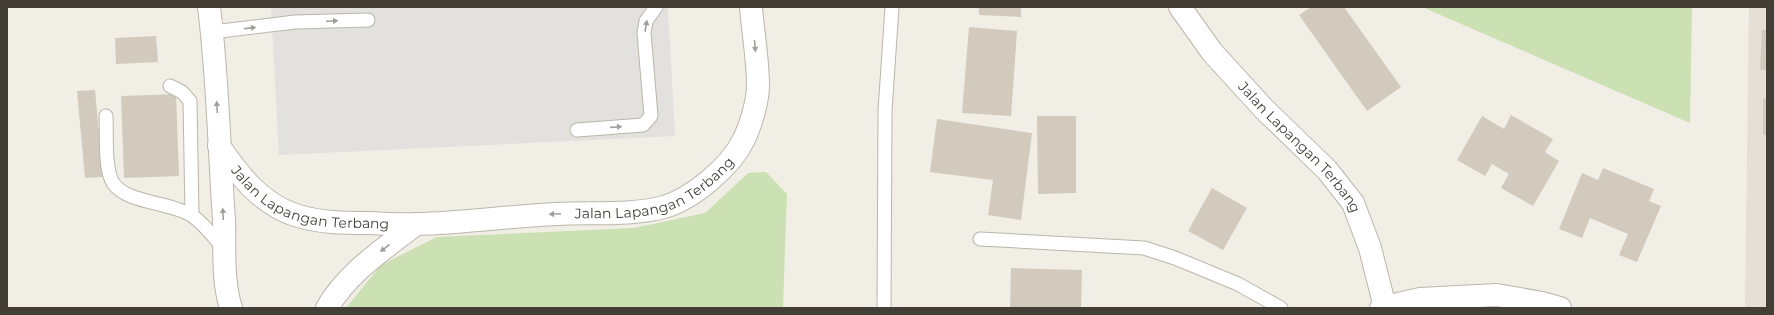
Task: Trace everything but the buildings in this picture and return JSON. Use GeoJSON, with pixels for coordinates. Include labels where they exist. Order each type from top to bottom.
{"type":"FeatureCollection","features":[{"type":"Feature","properties":{"kind":"street","name":"Jalan Lapangan Terbang"},"geometry":{"type":"LineString","coordinates":[[209,7],[219,146],[226,291],[231,308]]}},
{"type":"Feature","properties":{"kind":"street","name":"Jalan Lapangan Terbang"},"geometry":{"type":"LineString","coordinates":[[219,146],[244,180],[256,192],[273,205],[293,214],[318,221],[343,224],[416,224],[558,214],[627,214],[665,206],[686,198],[698,190],[733,156],[743,142],[750,123],[758,87],[751,7]]}},
{"type":"Feature","properties":{"kind":"street","name":"Jalan Lapangan Terbang"},"geometry":{"type":"LineString","coordinates":[[1180,7],[1212,52],[1264,109],[1327,170],[1353,203],[1370,248],[1383,307],[1420,299],[1497,296],[1542,303],[1560,308]]}},
{"type":"Feature","properties":{"kind":"street","name":"Jalan Lapangan Terbang"},"geometry":{"type":"LineString","coordinates":[[327,308],[332,298],[354,273],[416,224]]}},
{"type":"Feature","properties":{"kind":"lane"},"geometry":{"type":"LineString","coordinates":[[577,130],[643,125],[652,116],[644,33],[646,21],[656,7]]}},
{"type":"Feature","properties":{"kind":"lane"},"geometry":{"type":"LineString","coordinates":[[884,308],[886,112],[892,7]]}},
{"type":"Feature","properties":{"kind":"lane"},"geometry":{"type":"LineString","coordinates":[[212,32],[295,22],[368,20]]}},
{"type":"Feature","properties":{"kind":"lane"},"geometry":{"type":"LineString","coordinates":[[170,86],[182,92],[190,101],[192,215]]}},
{"type":"Feature","properties":{"kind":"lane"},"geometry":{"type":"LineString","coordinates":[[106,116],[109,172],[114,183],[126,194],[176,208],[192,215],[225,250]]}},
{"type":"Feature","properties":{"kind":"lane"},"geometry":{"type":"LineString","coordinates":[[980,240],[1144,248],[1175,258],[1238,284],[1281,308]]}},
{"type":"Feature","properties":{"kind":"shaded area"},"geometry":{"type":"Polygon","coordinates":[[[271,7],[668,7],[675,136],[279,155],[271,7]]]}},
{"type":"Feature","properties":{"kind":"shaded area"},"geometry":{"type":"Polygon","coordinates":[[[1749,7],[1767,7],[1767,308],[1745,308],[1749,7]]]}},
{"type":"Feature","properties":{"kind":"green space"},"geometry":{"type":"Polygon","coordinates":[[[1422,7],[1692,7],[1690,123],[1422,7]]]}},
{"type":"Feature","properties":{"kind":"green space"},"geometry":{"type":"Polygon","coordinates":[[[766,172],[787,194],[783,308],[346,308],[381,265],[437,237],[634,228],[705,213],[748,173],[766,172]]]}}]}
